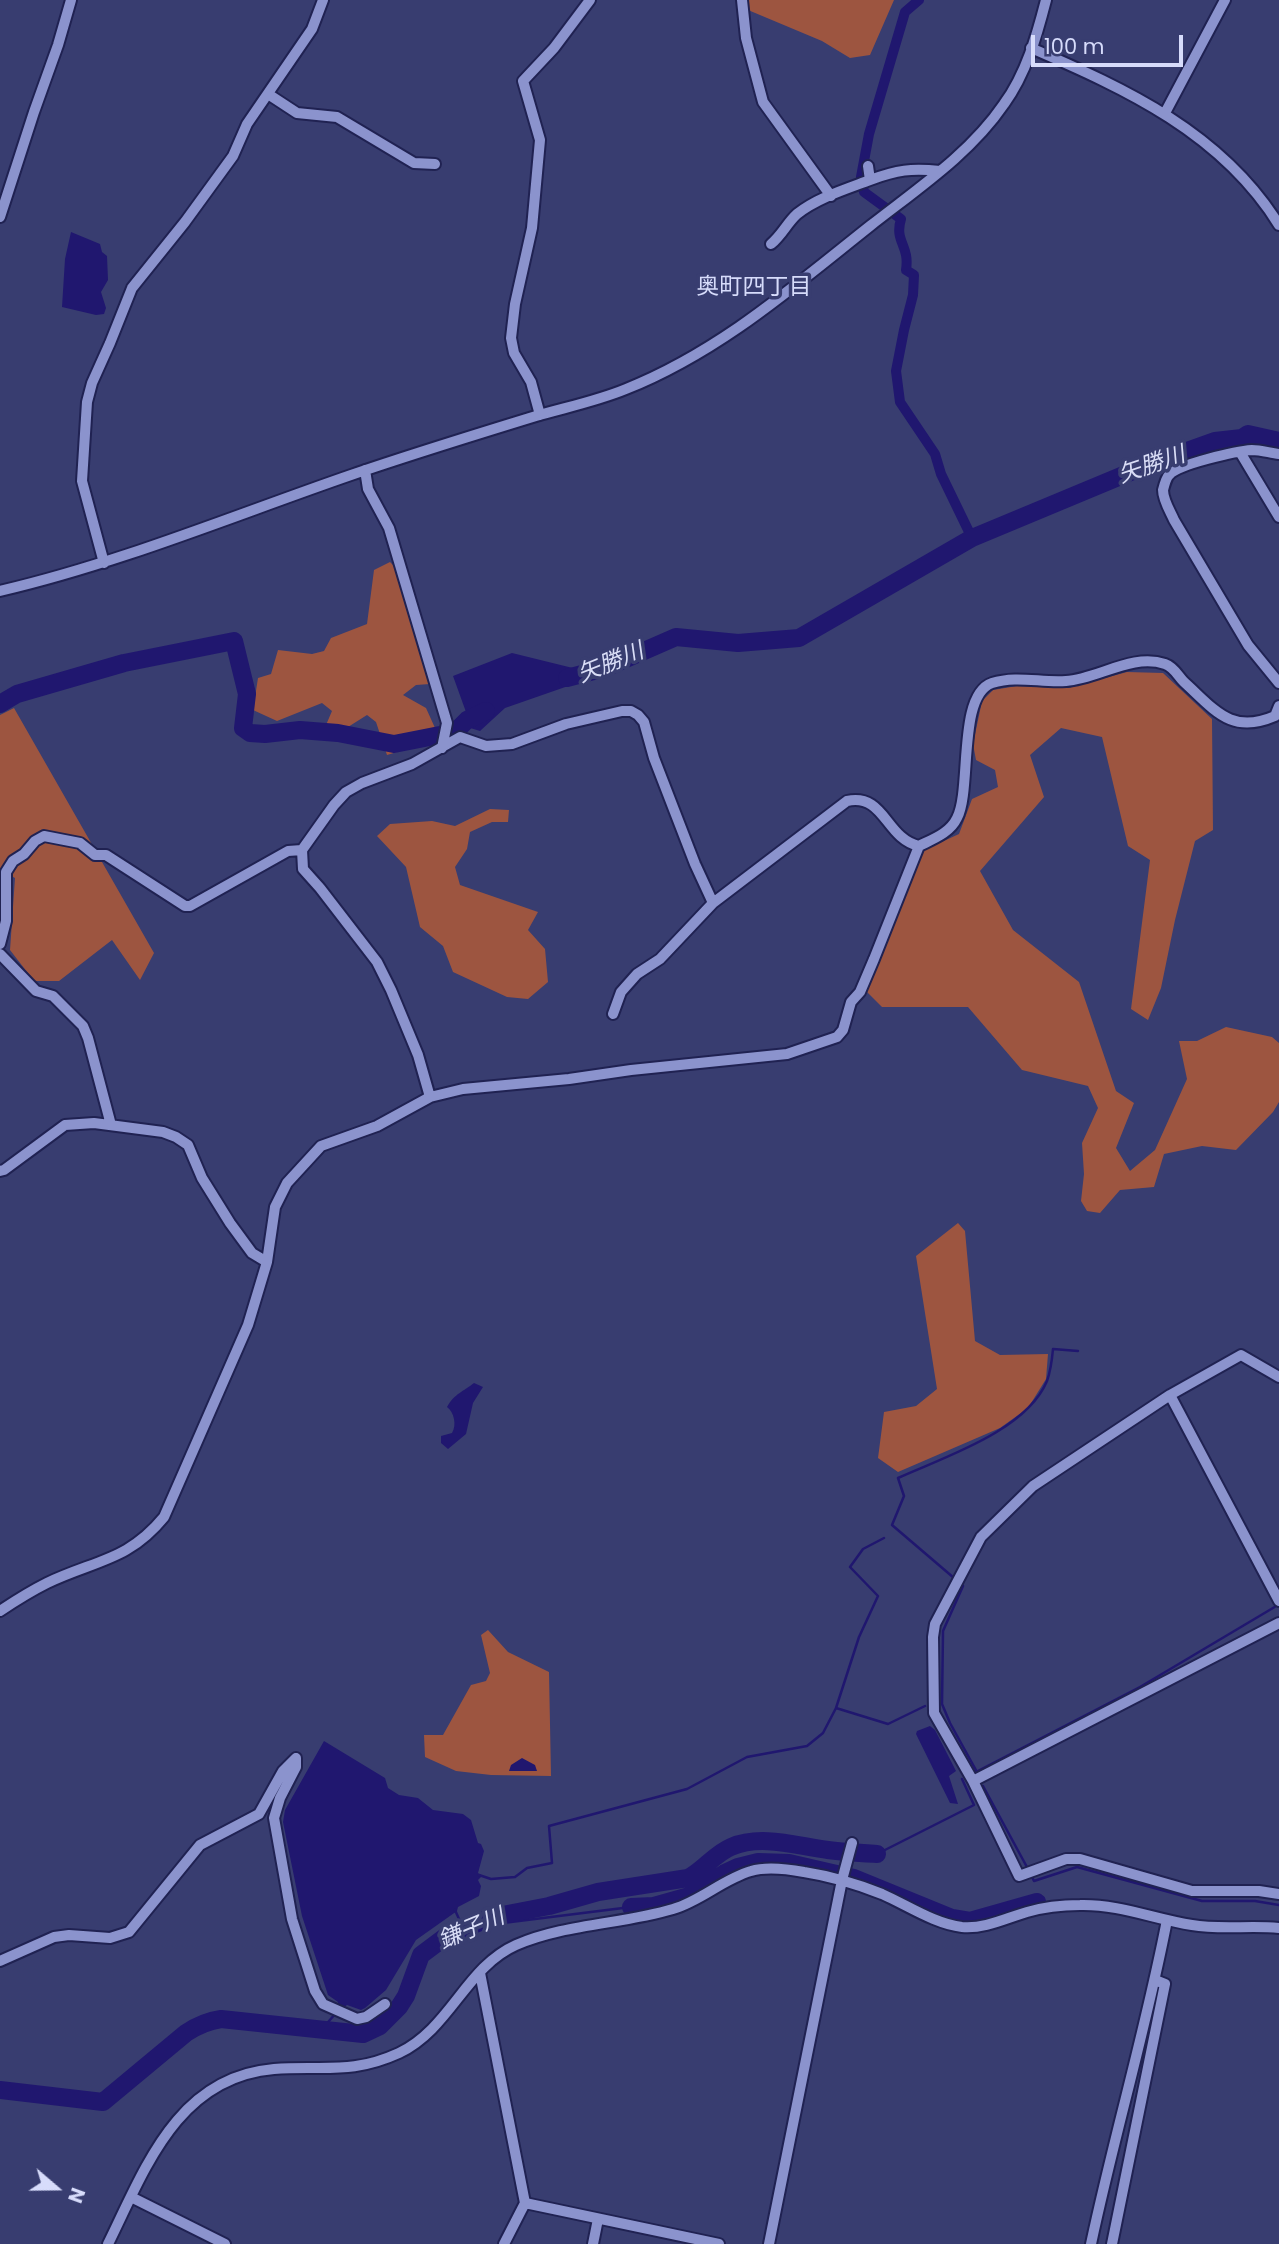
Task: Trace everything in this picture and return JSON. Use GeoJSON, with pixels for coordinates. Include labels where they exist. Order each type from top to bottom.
{"type":"FeatureCollection","features":[{"type":"Feature","properties":{"kind":"street"},"geometry":{"type":"LineString","coordinates":[[0,217],[71,0]]}},
{"type":"Feature","properties":{"kind":"street"},"geometry":{"type":"LineString","coordinates":[[104,563],[82,481],[87,402],[92,383],[132,288],[233,156],[247,124],[312,29],[323,0]]}},
{"type":"Feature","properties":{"kind":"street"},"geometry":{"type":"LineString","coordinates":[[540,415],[531,382],[514,353],[511,338],[515,304],[532,228],[540,140],[523,81],[554,48],[590,0]]}},
{"type":"Feature","properties":{"kind":"street"},"geometry":{"type":"LineString","coordinates":[[742,0],[746,38],[763,102],[831,196]]}},
{"type":"Feature","properties":{"kind":"street"},"geometry":{"type":"LineString","coordinates":[[0,591],[104,563],[365,470],[540,415],[587,404],[628,389],[696,355],[744,325],[940,171],[979,136],[1005,103],[1023,72],[1046,0]]}},
{"type":"Feature","properties":{"kind":"street"},"geometry":{"type":"LineString","coordinates":[[1166,114],[1225,0]]}},
{"type":"Feature","properties":{"kind":"street"},"geometry":{"type":"LineString","coordinates":[[1031,48],[1124,90],[1195,134],[1224,159],[1251,188],[1279,225]]}},
{"type":"Feature","properties":{"kind":"street"},"geometry":{"type":"LineString","coordinates":[[268,94],[297,113],[337,117],[414,163],[435,164]]}},
{"type":"Feature","properties":{"kind":"street"},"geometry":{"type":"LineString","coordinates":[[868,166],[870,180]]}},
{"type":"Feature","properties":{"kind":"street"},"geometry":{"type":"LineString","coordinates":[[772,244],[781,237],[788,224],[800,212],[831,196],[895,171],[914,168],[940,171]]}},
{"type":"Feature","properties":{"kind":"street"},"geometry":{"type":"LineString","coordinates":[[1279,454],[1253,450],[1229,453],[1176,470],[1169,475],[1163,490],[1174,520],[1242,634],[1279,683]]}},
{"type":"Feature","properties":{"kind":"street"},"geometry":{"type":"LineString","coordinates":[[1240,452],[1279,517]]}},
{"type":"Feature","properties":{"kind":"street"},"geometry":{"type":"LineString","coordinates":[[365,470],[368,489],[389,528],[447,723],[442,748]]}},
{"type":"Feature","properties":{"kind":"street"},"geometry":{"type":"LineString","coordinates":[[613,1014],[621,992],[637,974],[660,959],[713,903],[847,801],[856,799],[874,805],[895,833],[910,844],[919,846],[941,835],[957,819],[963,801],[966,749],[976,698],[982,688],[990,684],[1018,678],[1072,681],[1112,668],[1152,662],[1172,668],[1189,686],[1233,722],[1257,723],[1275,716],[1279,706]]}},
{"type":"Feature","properties":{"kind":"street"},"geometry":{"type":"LineString","coordinates":[[430,1097],[418,1055],[377,962],[303,869],[302,850],[346,792],[402,768],[460,737],[486,746],[512,744],[566,724],[631,711],[644,722],[654,758],[713,903]]}},
{"type":"Feature","properties":{"kind":"street"},"geometry":{"type":"LineString","coordinates":[[0,944],[6,921],[6,872],[13,861],[44,836],[80,843],[94,855],[106,855],[185,906],[190,906],[288,851],[302,850]]}},
{"type":"Feature","properties":{"kind":"street"},"geometry":{"type":"LineString","coordinates":[[0,1611],[48,1583],[133,1547],[150,1534],[164,1517],[248,1325],[267,1262],[275,1207],[287,1183],[321,1146],[377,1126],[430,1097],[481,1086],[562,1080],[787,1054],[837,1037],[843,1030],[850,1002],[860,992],[874,960],[919,846]]}},
{"type":"Feature","properties":{"kind":"street"},"geometry":{"type":"LineString","coordinates":[[0,954],[36,991],[53,996],[83,1026],[111,1125]]}},
{"type":"Feature","properties":{"kind":"street"},"geometry":{"type":"LineString","coordinates":[[0,1171],[65,1125],[78,1122],[163,1132],[188,1145],[202,1178],[230,1223],[252,1253],[267,1262]]}},
{"type":"Feature","properties":{"kind":"street"},"geometry":{"type":"LineString","coordinates":[[1279,1377],[1241,1355],[1170,1395],[1033,1486],[987,1530],[953,1588],[935,1624],[933,1637],[934,1713],[973,1781],[1019,1876],[1066,1859],[1080,1859],[1192,1891],[1259,1891],[1279,1894]]}},
{"type":"Feature","properties":{"kind":"street"},"geometry":{"type":"LineString","coordinates":[[1170,1395],[1279,1601]]}},
{"type":"Feature","properties":{"kind":"street"},"geometry":{"type":"LineString","coordinates":[[973,1781],[1279,1623]]}},
{"type":"Feature","properties":{"kind":"street"},"geometry":{"type":"LineString","coordinates":[[0,1961],[54,1937],[69,1935],[110,1938],[123,1935],[200,1845],[259,1814],[282,1771],[296,1758],[296,1767],[280,1798],[274,1818],[292,1919],[315,1991],[323,2004],[357,2019],[366,2017],[385,2004]]}},
{"type":"Feature","properties":{"kind":"street"},"geometry":{"type":"LineString","coordinates":[[769,2244],[842,1880],[852,1843]]}},
{"type":"Feature","properties":{"kind":"street"},"geometry":{"type":"LineString","coordinates":[[108,2244],[162,2139],[175,2121],[203,2096],[219,2086],[252,2073],[273,2069],[340,2069],[363,2066],[403,2051],[428,2035],[489,1963],[509,1948],[531,1939],[673,1909],[753,1870],[768,1868],[803,1871],[842,1880],[877,1892],[949,1924],[965,1927],[996,1922],[1030,1911],[1082,1905],[1125,1908],[1167,1920],[1227,1928],[1279,1927]]}},
{"type":"Feature","properties":{"kind":"street"},"geometry":{"type":"LineString","coordinates":[[1091,2244],[1167,1920]]}},
{"type":"Feature","properties":{"kind":"street"},"geometry":{"type":"LineString","coordinates":[[480,1973],[525,2203],[504,2244]]}},
{"type":"Feature","properties":{"kind":"street"},"geometry":{"type":"LineString","coordinates":[[1112,2244],[1165,1984],[1155,1980]]}},
{"type":"Feature","properties":{"kind":"street"},"geometry":{"type":"LineString","coordinates":[[131,2197],[225,2244]]}},
{"type":"Feature","properties":{"kind":"street"},"geometry":{"type":"LineString","coordinates":[[525,2203],[719,2244]]}},
{"type":"Feature","properties":{"kind":"street"},"geometry":{"type":"LineString","coordinates":[[593,2244],[598,2219]]}},
{"type":"Feature","properties":{"kind":"shaded area"},"geometry":{"type":"Polygon","coordinates":[[[746,0],[894,0],[870,55],[850,58],[822,41],[748,10],[746,0]]]}},
{"type":"Feature","properties":{"kind":"shaded area"},"geometry":{"type":"Polygon","coordinates":[[[71,232],[100,244],[102,252],[107,256],[108,280],[101,292],[106,308],[104,314],[96,315],[62,307],[65,259],[71,232]]]}},
{"type":"Feature","properties":{"kind":"shaded area"},"geometry":{"type":"Polygon","coordinates":[[[390,562],[395,567],[430,684],[416,685],[403,695],[426,708],[440,739],[387,755],[376,722],[367,715],[348,727],[326,725],[332,711],[322,703],[277,721],[253,710],[258,678],[271,674],[278,650],[312,654],[324,651],[331,638],[367,624],[374,570],[390,562]]]}},
{"type":"Feature","properties":{"kind":"shaded area"},"geometry":{"type":"Polygon","coordinates":[[[512,653],[589,672],[594,677],[505,708],[480,731],[467,727],[466,712],[453,676],[512,653]]]}},
{"type":"Feature","properties":{"kind":"shaded area"},"geometry":{"type":"Polygon","coordinates":[[[1127,672],[1163,673],[1212,719],[1213,830],[1195,841],[1161,988],[1148,1020],[1131,1009],[1150,860],[1128,846],[1102,737],[1061,728],[1030,755],[1044,797],[980,871],[1013,930],[1079,982],[1116,1091],[1134,1103],[1116,1148],[1130,1171],[1155,1150],[1187,1079],[1179,1041],[1197,1041],[1226,1027],[1272,1037],[1279,1043],[1279,1102],[1273,1112],[1236,1150],[1202,1146],[1164,1154],[1154,1187],[1120,1190],[1100,1213],[1087,1211],[1081,1201],[1084,1174],[1082,1143],[1098,1108],[1088,1086],[1022,1070],[968,1007],[882,1007],[865,990],[922,851],[959,834],[972,799],[998,787],[995,770],[976,760],[973,744],[982,701],[993,690],[1017,686],[1068,688],[1127,672]]]}},
{"type":"Feature","properties":{"kind":"shaded area"},"geometry":{"type":"Polygon","coordinates":[[[14,708],[154,953],[140,980],[112,940],[59,981],[34,981],[10,950],[15,878],[0,870],[0,715],[14,708]]]}},
{"type":"Feature","properties":{"kind":"shaded area"},"geometry":{"type":"Polygon","coordinates":[[[490,809],[509,810],[508,822],[492,822],[470,832],[467,849],[455,867],[460,885],[538,912],[528,930],[545,949],[548,982],[528,999],[507,997],[453,972],[443,946],[420,927],[406,867],[377,836],[390,824],[432,821],[455,826],[490,809]]]}},
{"type":"Feature","properties":{"kind":"shaded area"},"geometry":{"type":"Polygon","coordinates":[[[958,1223],[965,1231],[975,1341],[1000,1355],[1048,1354],[1046,1379],[1028,1408],[1000,1428],[898,1472],[878,1458],[884,1412],[916,1406],[937,1389],[916,1256],[958,1223]]]}},
{"type":"Feature","properties":{"kind":"shaded area"},"geometry":{"type":"Polygon","coordinates":[[[474,1383],[483,1387],[473,1403],[466,1434],[448,1449],[441,1443],[441,1436],[454,1430],[454,1419],[447,1407],[456,1396],[474,1383]]]}},
{"type":"Feature","properties":{"kind":"shaded area"},"geometry":{"type":"Polygon","coordinates":[[[488,1630],[508,1652],[549,1672],[551,1776],[491,1775],[456,1771],[425,1757],[424,1735],[443,1735],[471,1685],[486,1681],[490,1673],[481,1635],[488,1630]]]}},
{"type":"Feature","properties":{"kind":"shaded area"},"geometry":{"type":"Polygon","coordinates":[[[930,1726],[935,1730],[956,1771],[949,1776],[958,1804],[950,1803],[916,1734],[917,1731],[930,1726]]]}},
{"type":"Feature","properties":{"kind":"shaded area"},"geometry":{"type":"Polygon","coordinates":[[[324,1741],[385,1778],[388,1788],[399,1795],[418,1798],[433,1810],[463,1814],[471,1820],[478,1843],[484,1851],[478,1873],[482,1876],[478,1880],[481,1886],[479,1896],[458,1907],[457,1911],[416,1940],[386,1990],[361,2010],[347,2005],[342,2009],[338,2007],[338,2002],[328,1995],[302,1916],[283,1822],[285,1810],[324,1741]]]}},
{"type":"Feature","properties":{"kind":"shaded area"},"geometry":{"type":"Polygon","coordinates":[[[522,1758],[535,1765],[537,1771],[509,1771],[511,1765],[522,1758]]]}},
{"type":"Feature","properties":{"kind":"waterway"},"geometry":{"type":"LineString","coordinates":[[919,0],[905,12],[869,134],[861,177],[864,192],[901,219],[899,233],[906,255],[906,270],[914,275],[913,295],[896,371],[900,402],[935,454],[941,474],[972,538]]}},
{"type":"Feature","properties":{"kind":"waterway","name":"矢勝川"},"geometry":{"type":"LineString","coordinates":[[567,678],[605,668],[676,637],[738,643],[799,638],[972,538],[1145,466],[1215,441],[1242,438],[1248,434],[1279,441]]}},
{"type":"Feature","properties":{"kind":"waterway","name":"矢勝川"},"geometry":{"type":"LineString","coordinates":[[0,704],[17,694],[124,663],[234,641],[247,694],[243,728],[250,733],[300,730],[338,733],[394,744],[455,732],[467,720],[486,711]]}},
{"type":"Feature","properties":{"kind":"waterway"},"geometry":{"type":"LineString","coordinates":[[954,1578],[892,1525],[904,1496],[898,1478],[960,1451],[1003,1428],[1036,1399],[1047,1381],[1053,1349],[1078,1351]]}},
{"type":"Feature","properties":{"kind":"waterway"},"geometry":{"type":"LineString","coordinates":[[836,1708],[859,1637],[878,1596],[850,1567],[863,1549],[884,1538]]}},
{"type":"Feature","properties":{"kind":"waterway"},"geometry":{"type":"LineString","coordinates":[[959,1583],[963,1586],[943,1631],[942,1704],[977,1772]]}},
{"type":"Feature","properties":{"kind":"waterway"},"geometry":{"type":"LineString","coordinates":[[972,1774],[1140,1687],[1278,1605]]}},
{"type":"Feature","properties":{"kind":"waterway"},"geometry":{"type":"LineString","coordinates":[[479,1875],[491,1879],[515,1877],[527,1868],[552,1863],[549,1826],[687,1789],[747,1757],[807,1746],[823,1733],[836,1708],[888,1724],[925,1706]]}},
{"type":"Feature","properties":{"kind":"waterway"},"geometry":{"type":"LineString","coordinates":[[877,1854],[974,1805],[962,1779]]}},
{"type":"Feature","properties":{"kind":"waterway"},"geometry":{"type":"LineString","coordinates":[[983,1786],[1028,1869]]}},
{"type":"Feature","properties":{"kind":"waterway","name":"鎌子川"},"geometry":{"type":"LineString","coordinates":[[0,2090],[103,2102],[186,2033],[221,2019],[363,2034],[380,2026],[399,2007],[406,1996],[421,1955],[445,1937],[492,1917],[549,1906],[598,1892],[688,1878],[725,1850],[743,1843],[767,1841],[877,1854]]}},
{"type":"Feature","properties":{"kind":"waterway","name":"鎌子川"},"geometry":{"type":"LineString","coordinates":[[631,1907],[654,1906],[693,1895],[725,1873],[758,1862],[789,1863],[854,1878],[952,1918],[970,1921],[1037,1902]]}},
{"type":"Feature","properties":{"kind":"waterway"},"geometry":{"type":"LineString","coordinates":[[1031,1875],[1034,1881],[1077,1867],[1202,1901],[1255,1901],[1279,1905]]}},
{"type":"Feature","properties":{"kind":"waterway"},"geometry":{"type":"LineString","coordinates":[[455,1910],[463,1928],[631,1907]]}},
{"type":"Feature","properties":{"kind":"waterway"},"geometry":{"type":"LineString","coordinates":[[322,2029],[336,2013]]}},
{"type":"Feature","properties":{"kind":"district","name":"奥町四丁目"},"geometry":{"type":"Point","coordinates":[754,288]}}]}
